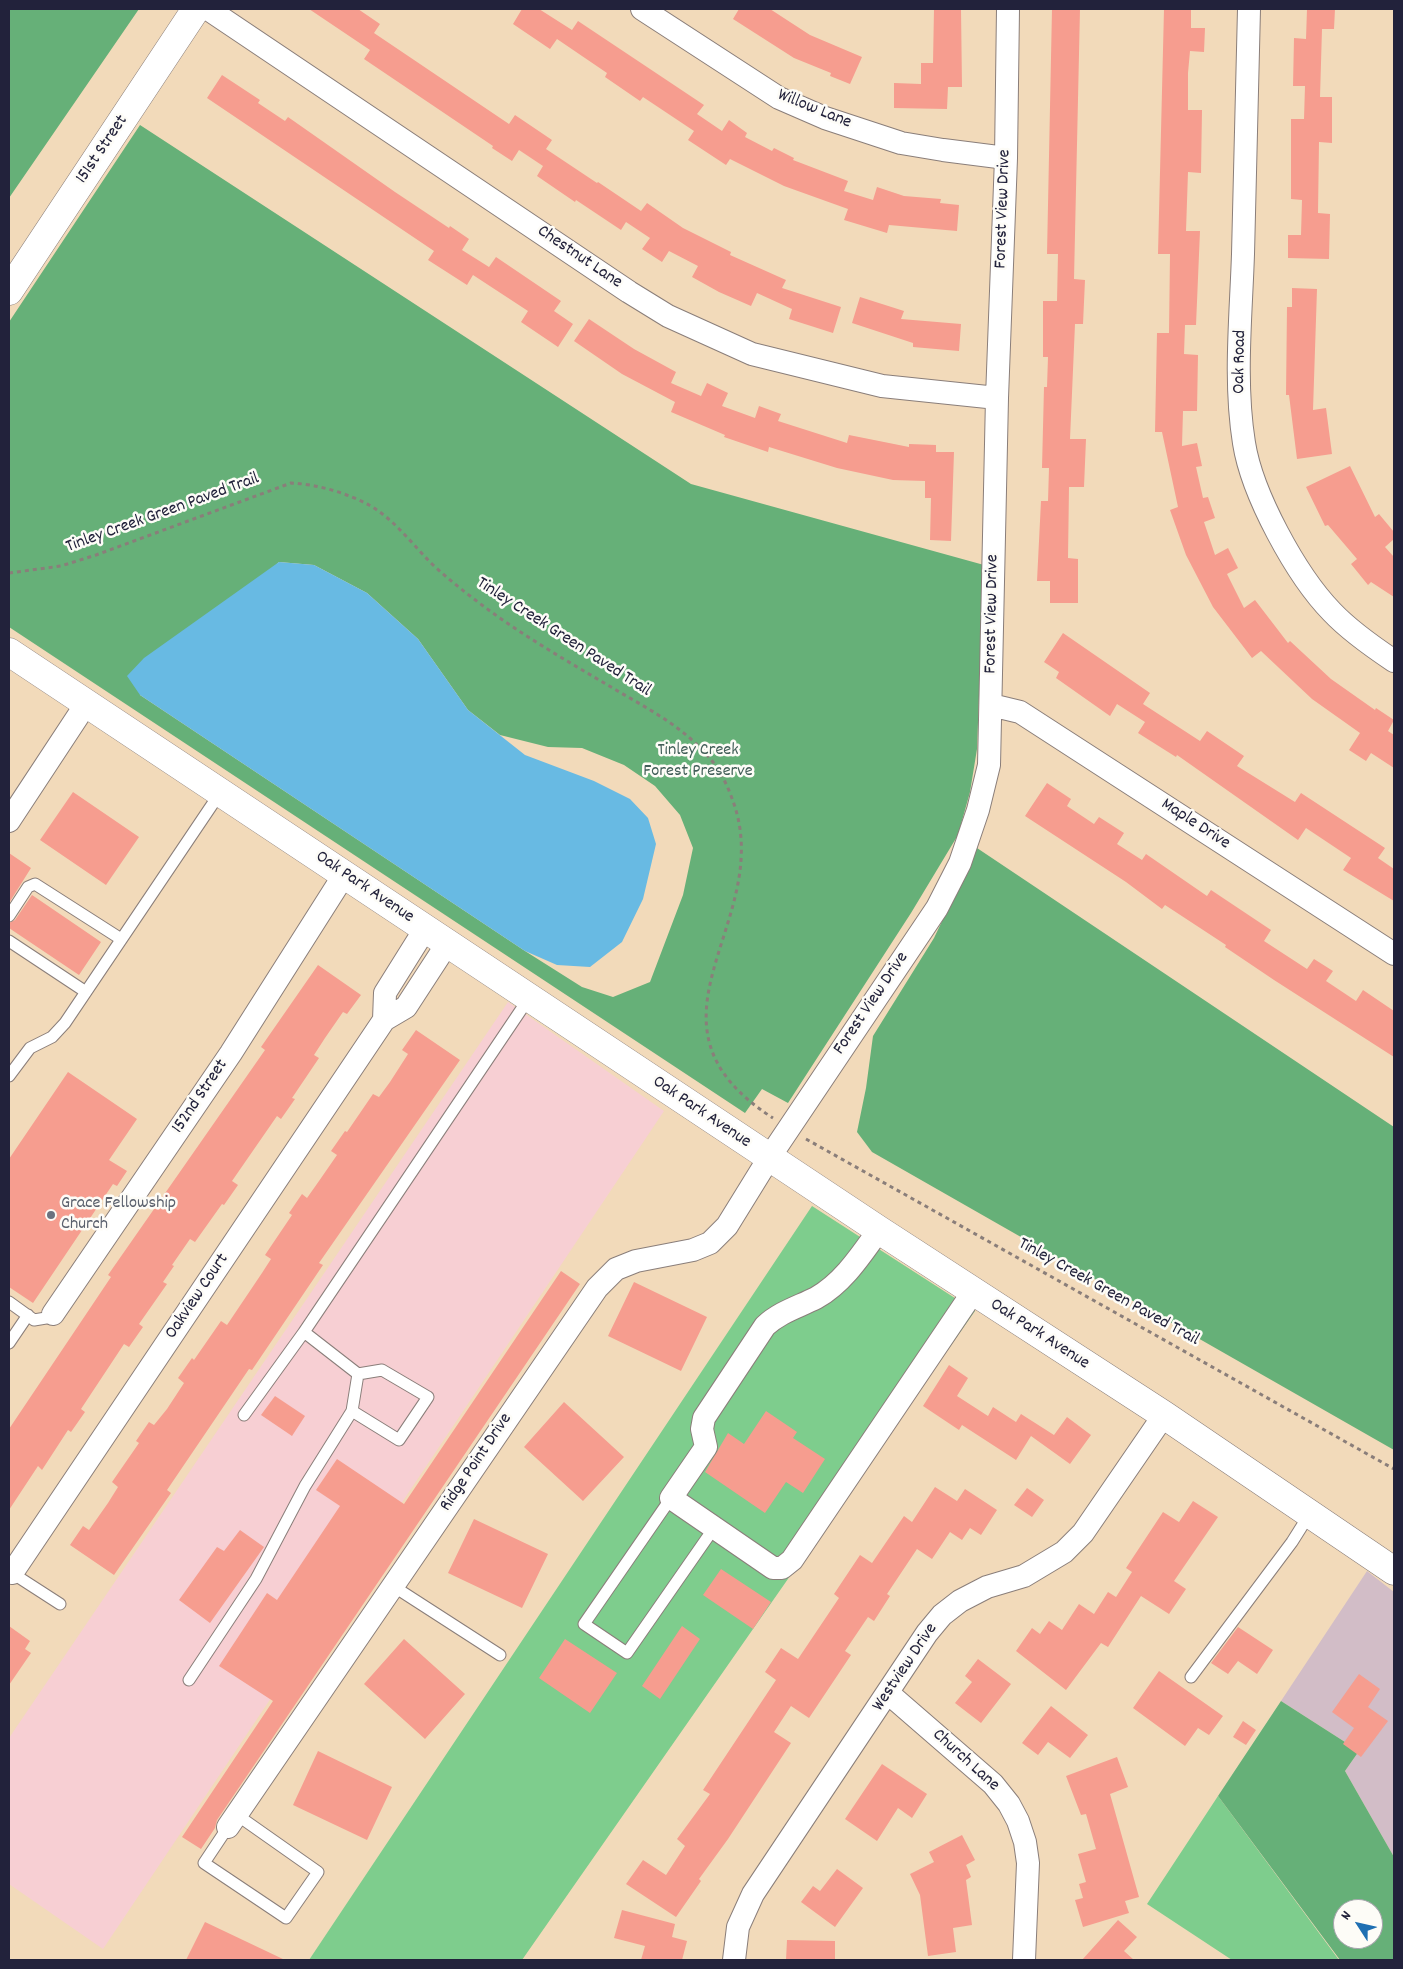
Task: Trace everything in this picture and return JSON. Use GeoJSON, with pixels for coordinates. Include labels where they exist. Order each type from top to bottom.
{"type":"FeatureCollection","features":[{"type":"Feature","properties":{"kind":"street","name":"151st Street"},"geometry":{"type":"LineString","coordinates":[[9,291],[196,9]]}},
{"type":"Feature","properties":{"kind":"street","name":"Chestnut Lane"},"geometry":{"type":"LineString","coordinates":[[208,9],[629,292],[668,316],[702,333],[752,354],[873,384],[997,398]]}},
{"type":"Feature","properties":{"kind":"street","name":"Willow Lane"},"geometry":{"type":"LineString","coordinates":[[642,9],[779,98],[826,118],[901,143],[1006,158]]}},
{"type":"Feature","properties":{"kind":"street","name":"Forest View Drive"},"geometry":{"type":"LineString","coordinates":[[769,1158],[937,908],[960,863],[978,810],[989,765],[992,705],[997,398],[1006,158],[1008,9]]}},
{"type":"Feature","properties":{"kind":"street","name":"Oak Road"},"geometry":{"type":"LineString","coordinates":[[1248,9],[1240,374],[1244,445],[1256,485],[1275,527],[1297,566],[1332,612],[1394,662]]}},
{"type":"Feature","properties":{"kind":"street","name":"Oak Park Avenue"},"geometry":{"type":"LineString","coordinates":[[9,652],[769,1158],[1164,1415],[1394,1571]]}},
{"type":"Feature","properties":{"kind":"street"},"geometry":{"type":"LineString","coordinates":[[9,821],[86,704]]}},
{"type":"Feature","properties":{"kind":"street","name":"Maple Drive"},"geometry":{"type":"LineString","coordinates":[[992,705],[1020,712],[1394,954]]}},
{"type":"Feature","properties":{"kind":"street","name":"152nd Street"},"geometry":{"type":"LineString","coordinates":[[53,1314],[231,1053],[344,875]]}},
{"type":"Feature","properties":{"kind":"street","name":"Oakview Court"},"geometry":{"type":"LineString","coordinates":[[12,1573],[384,1020],[385,993],[436,936]]}},
{"type":"Feature","properties":{"kind":"street","name":"Ridge Point Drive"},"geometry":{"type":"LineString","coordinates":[[232,1821],[597,1288],[616,1269],[636,1261],[693,1250],[710,1243],[727,1226],[769,1158]]}},
{"type":"Feature","properties":{"kind":"street"},"geometry":{"type":"LineString","coordinates":[[879,1230],[857,1261],[832,1286],[816,1297],[773,1319],[765,1326],[704,1418],[702,1429],[706,1446],[671,1498],[773,1568],[782,1568],[792,1560],[973,1292]]}},
{"type":"Feature","properties":{"kind":"street","name":"Westview Drive"},"geometry":{"type":"LineString","coordinates":[[734,1960],[738,1927],[753,1894],[942,1615],[960,1601],[987,1587],[1024,1576],[1064,1552],[1083,1533],[1164,1415]]}},
{"type":"Feature","properties":{"kind":"street","name":"Church Lane"},"geometry":{"type":"LineString","coordinates":[[888,1694],[993,1784],[1009,1804],[1018,1821],[1025,1842],[1028,1863],[1024,1960]]}},
{"type":"Feature","properties":{"kind":"lane"},"geometry":{"type":"LineString","coordinates":[[9,1076],[30,1048],[52,1036],[65,1023],[220,793]]}},
{"type":"Feature","properties":{"kind":"lane"},"geometry":{"type":"LineString","coordinates":[[9,916],[28,887],[35,884],[121,939]]}},
{"type":"Feature","properties":{"kind":"lane"},"geometry":{"type":"LineString","coordinates":[[9,941],[86,992]]}},
{"type":"Feature","properties":{"kind":"lane"},"geometry":{"type":"LineString","coordinates":[[244,1415],[304,1332],[529,998]]}},
{"type":"Feature","properties":{"kind":"lane"},"geometry":{"type":"LineString","coordinates":[[9,1302],[34,1320],[46,1318],[53,1314]]}},
{"type":"Feature","properties":{"kind":"lane"},"geometry":{"type":"LineString","coordinates":[[9,1343],[28,1315]]}},
{"type":"Feature","properties":{"kind":"lane"},"geometry":{"type":"LineString","coordinates":[[304,1332],[358,1374],[382,1370],[428,1397],[399,1440],[352,1410]]}},
{"type":"Feature","properties":{"kind":"lane"},"geometry":{"type":"LineString","coordinates":[[189,1680],[256,1578],[305,1486],[352,1410],[358,1374]]}},
{"type":"Feature","properties":{"kind":"lane"},"geometry":{"type":"LineString","coordinates":[[671,1498],[584,1624],[627,1654],[714,1528]]}},
{"type":"Feature","properties":{"kind":"lane"},"geometry":{"type":"LineString","coordinates":[[1191,1677],[1292,1542],[1309,1515]]}},
{"type":"Feature","properties":{"kind":"lane"},"geometry":{"type":"LineString","coordinates":[[12,1573],[60,1604]]}},
{"type":"Feature","properties":{"kind":"lane"},"geometry":{"type":"LineString","coordinates":[[393,1586],[500,1655]]}},
{"type":"Feature","properties":{"kind":"lane"},"geometry":{"type":"LineString","coordinates":[[232,1821],[318,1872],[286,1918],[204,1864],[232,1821]]}},
{"type":"Feature","properties":{"kind":"path","name":"Tinley Creek Green Paved Trail"},"geometry":{"type":"LineString","coordinates":[[9,573],[61,566],[88,558],[291,483],[301,483],[346,495],[380,512],[445,575],[481,604],[537,642],[677,728],[704,752],[719,771],[734,804],[739,822],[743,856],[738,891],[713,968],[705,1017],[716,1062],[737,1092],[772,1118]]}},
{"type":"Feature","properties":{"kind":"path","name":"Tinley Creek Green Paved Trail"},"geometry":{"type":"LineString","coordinates":[[809,1140],[1394,1469]]}},
{"type":"Feature","properties":{"kind":"shaded area"},"geometry":{"type":"Polygon","coordinates":[[[508,1002],[664,1111],[103,1949],[9,1884],[9,1738],[508,1002]]]}},
{"type":"Feature","properties":{"kind":"shaded area"},"geometry":{"type":"Polygon","coordinates":[[[1367,1571],[1394,1592],[1394,1857],[1345,1771],[1359,1751],[1281,1701],[1367,1571]]]}},
{"type":"Feature","properties":{"kind":"green space"},"geometry":{"type":"Polygon","coordinates":[[[9,9],[139,9],[9,198],[9,9]]]}},
{"type":"Feature","properties":{"kind":"green space","name":"Tinley Creek Forest Preserve"},"geometry":{"type":"Polygon","coordinates":[[[140,125],[691,484],[984,565],[977,749],[970,792],[958,835],[911,913],[788,1103],[762,1089],[745,1113],[9,627],[9,322],[140,125]],[[279,562],[140,695],[582,987],[613,997],[650,982],[683,895],[693,848],[680,815],[655,786],[624,765],[582,748],[548,747],[500,735],[468,710],[418,639],[367,593],[314,565],[279,562]]]}},
{"type":"Feature","properties":{"kind":"green space"},"geometry":{"type":"Polygon","coordinates":[[[977,848],[1394,1127],[1394,1450],[872,1152],[857,1132],[866,1088],[873,1036],[934,938],[977,848]]]}},
{"type":"Feature","properties":{"kind":"green space"},"geometry":{"type":"Polygon","coordinates":[[[812,1206],[975,1311],[522,1960],[309,1960],[812,1206]]]}},
{"type":"Feature","properties":{"kind":"green space"},"geometry":{"type":"Polygon","coordinates":[[[1281,1701],[1359,1751],[1345,1771],[1394,1857],[1394,1960],[1340,1960],[1218,1796],[1281,1701]]]}},
{"type":"Feature","properties":{"kind":"green space"},"geometry":{"type":"Polygon","coordinates":[[[1218,1796],[1339,1960],[1232,1960],[1147,1904],[1218,1796]]]}},
{"type":"Feature","properties":{"kind":"water"},"geometry":{"type":"Polygon","coordinates":[[[279,562],[314,565],[367,593],[418,639],[468,710],[525,755],[594,781],[630,799],[648,818],[656,844],[643,899],[622,942],[590,967],[557,965],[525,951],[140,695],[127,676],[144,658],[279,562]]]}},
{"type":"Feature","properties":{"kind":"building"},"geometry":{"type":"Polygon","coordinates":[[[309,9],[358,9],[380,24],[374,33],[509,124],[515,115],[552,140],[546,149],[641,211],[647,203],[683,228],[731,252],[730,255],[786,280],[782,288],[841,307],[833,333],[789,319],[792,309],[757,293],[751,306],[719,292],[692,277],[698,266],[669,251],[662,262],[642,249],[650,238],[626,222],[621,230],[576,200],[575,202],[537,176],[543,166],[519,150],[512,161],[492,148],[493,146],[364,59],[370,50],[309,9]]]}},
{"type":"Feature","properties":{"kind":"building"},"geometry":{"type":"Polygon","coordinates":[[[522,9],[539,9],[572,30],[578,21],[704,105],[697,114],[722,131],[729,120],[747,133],[745,137],[772,151],[774,148],[794,158],[793,160],[848,181],[844,191],[873,200],[877,187],[904,196],[941,199],[940,203],[959,205],[957,231],[889,225],[887,233],[844,220],[848,209],[784,186],[730,159],[726,165],[688,140],[694,131],[643,97],[640,101],[605,77],[607,73],[557,39],[550,49],[513,24],[522,9]]]}},
{"type":"Feature","properties":{"kind":"building"},"geometry":{"type":"Polygon","coordinates":[[[739,9],[770,9],[810,35],[862,57],[850,84],[830,76],[831,73],[794,58],[733,19],[739,9]]]}},
{"type":"Feature","properties":{"kind":"building"},"geometry":{"type":"Polygon","coordinates":[[[934,9],[961,9],[962,87],[948,87],[947,109],[894,108],[894,83],[921,84],[921,63],[933,63],[934,9]]]}},
{"type":"Feature","properties":{"kind":"building"},"geometry":{"type":"Polygon","coordinates":[[[1052,9],[1080,9],[1074,279],[1085,280],[1083,324],[1075,324],[1070,439],[1086,439],[1084,487],[1069,487],[1068,558],[1078,559],[1078,603],[1050,603],[1050,581],[1037,581],[1041,501],[1048,501],[1049,468],[1042,468],[1044,387],[1047,387],[1048,357],[1043,357],[1043,301],[1057,301],[1058,254],[1047,254],[1052,9]]]}},
{"type":"Feature","properties":{"kind":"building"},"geometry":{"type":"Polygon","coordinates":[[[1164,9],[1191,9],[1191,28],[1205,28],[1204,52],[1190,51],[1188,73],[1188,110],[1202,110],[1201,173],[1188,172],[1186,231],[1200,231],[1196,325],[1185,325],[1184,354],[1198,355],[1197,411],[1183,411],[1182,446],[1197,443],[1202,466],[1196,467],[1203,498],[1208,497],[1215,518],[1204,522],[1215,555],[1228,548],[1238,568],[1227,574],[1244,608],[1255,600],[1288,643],[1290,641],[1331,679],[1375,710],[1376,708],[1394,720],[1388,731],[1394,735],[1394,768],[1371,753],[1366,761],[1349,750],[1360,733],[1312,699],[1261,651],[1252,658],[1213,607],[1186,555],[1170,510],[1178,507],[1162,432],[1155,432],[1157,333],[1169,333],[1170,254],[1158,254],[1164,9]]]}},
{"type":"Feature","properties":{"kind":"building"},"geometry":{"type":"Polygon","coordinates":[[[1307,9],[1335,9],[1334,29],[1322,29],[1320,97],[1332,97],[1332,143],[1319,142],[1318,213],[1330,214],[1329,259],[1288,258],[1288,235],[1301,235],[1302,200],[1291,199],[1291,119],[1304,119],[1305,86],[1293,86],[1294,38],[1306,39],[1307,9]]]}},
{"type":"Feature","properties":{"kind":"building"},"geometry":{"type":"Polygon","coordinates":[[[222,75],[260,100],[258,103],[285,121],[288,117],[395,192],[469,239],[462,250],[489,267],[496,257],[561,301],[554,311],[573,324],[558,347],[521,322],[528,311],[473,275],[467,285],[428,260],[434,251],[207,98],[222,75]]]}},
{"type":"Feature","properties":{"kind":"building"},"geometry":{"type":"Polygon","coordinates":[[[1292,288],[1317,289],[1313,410],[1326,408],[1332,454],[1297,459],[1289,395],[1286,395],[1287,307],[1292,307],[1292,288]]]}},
{"type":"Feature","properties":{"kind":"building"},"geometry":{"type":"Polygon","coordinates":[[[860,297],[904,311],[901,319],[961,324],[959,351],[913,347],[913,343],[852,323],[860,297]]]}},
{"type":"Feature","properties":{"kind":"building"},"geometry":{"type":"Polygon","coordinates":[[[589,319],[634,349],[676,372],[671,383],[701,396],[707,383],[728,393],[722,406],[755,418],[759,406],[781,414],[778,421],[847,443],[849,435],[909,447],[909,444],[936,445],[936,452],[954,452],[951,541],[930,540],[931,498],[925,498],[925,481],[893,480],[837,468],[769,447],[768,452],[724,437],[725,435],[671,412],[675,402],[622,374],[574,341],[589,319]]]}},
{"type":"Feature","properties":{"kind":"building"},"geometry":{"type":"Polygon","coordinates":[[[1350,466],[1375,517],[1379,514],[1394,532],[1394,539],[1385,547],[1394,557],[1394,597],[1371,582],[1368,585],[1351,564],[1357,559],[1328,525],[1325,526],[1306,487],[1350,466]]]}},
{"type":"Feature","properties":{"kind":"building"},"geometry":{"type":"Polygon","coordinates":[[[1063,633],[1150,693],[1143,704],[1200,741],[1207,731],[1244,756],[1237,766],[1295,802],[1301,793],[1385,848],[1378,858],[1394,869],[1394,901],[1343,870],[1351,858],[1306,828],[1298,840],[1177,755],[1176,757],[1138,733],[1145,722],[1117,704],[1110,716],[1056,678],[1059,672],[1044,662],[1063,633]]]}},
{"type":"Feature","properties":{"kind":"building"},"geometry":{"type":"Polygon","coordinates":[[[1047,783],[1071,799],[1067,806],[1094,824],[1099,817],[1124,833],[1117,844],[1142,860],[1146,854],[1207,896],[1211,890],[1271,930],[1264,941],[1307,969],[1314,959],[1333,971],[1326,981],[1356,1001],[1363,990],[1394,1011],[1394,1057],[1274,980],[1225,947],[1226,945],[1165,905],[1162,909],[1126,882],[1025,816],[1047,783]]]}},
{"type":"Feature","properties":{"kind":"building"},"geometry":{"type":"Polygon","coordinates":[[[73,792],[139,837],[106,885],[40,840],[73,792]]]}},
{"type":"Feature","properties":{"kind":"building"},"geometry":{"type":"Polygon","coordinates":[[[9,853],[31,868],[9,903],[9,853]]]}},
{"type":"Feature","properties":{"kind":"building"},"geometry":{"type":"Polygon","coordinates":[[[32,895],[101,942],[79,975],[9,928],[9,923],[15,920],[32,895]]]}},
{"type":"Feature","properties":{"kind":"building"},"geometry":{"type":"Polygon","coordinates":[[[318,965],[361,995],[347,1014],[343,1012],[325,1038],[314,1055],[319,1058],[292,1098],[295,1099],[281,1119],[277,1116],[232,1181],[238,1185],[224,1205],[222,1204],[195,1242],[190,1239],[172,1265],[174,1266],[163,1282],[167,1284],[139,1324],[143,1327],[129,1347],[124,1344],[81,1409],[85,1412],[71,1432],[68,1430],[42,1470],[38,1466],[9,1510],[9,1429],[111,1277],[108,1275],[265,1050],[261,1047],[318,965]]]}},
{"type":"Feature","properties":{"kind":"building"},"geometry":{"type":"Polygon","coordinates":[[[416,1030],[460,1060],[319,1263],[323,1265],[252,1370],[249,1369],[167,1490],[171,1493],[114,1575],[70,1545],[83,1526],[89,1530],[108,1503],[118,1487],[112,1482],[139,1443],[136,1441],[149,1422],[154,1425],[167,1409],[184,1383],[178,1378],[192,1358],[194,1360],[221,1321],[227,1325],[271,1259],[265,1255],[292,1215],[289,1213],[302,1194],[307,1198],[337,1155],[331,1151],[345,1131],[347,1132],[373,1094],[379,1097],[390,1082],[408,1054],[402,1050],[416,1030]]]}},
{"type":"Feature","properties":{"kind":"building","name":"Grace Fellowship Church"},"geometry":{"type":"Polygon","coordinates":[[[68,1072],[137,1119],[109,1160],[127,1171],[117,1186],[113,1184],[33,1303],[9,1287],[9,1159],[68,1072]]]}},
{"type":"Feature","properties":{"kind":"building"},"geometry":{"type":"Polygon","coordinates":[[[561,1271],[580,1284],[217,1820],[215,1828],[201,1849],[182,1837],[273,1701],[219,1666],[267,1593],[277,1600],[340,1506],[316,1490],[337,1459],[404,1504],[561,1271]]]}},
{"type":"Feature","properties":{"kind":"building"},"geometry":{"type":"Polygon","coordinates":[[[634,1282],[707,1317],[681,1371],[608,1336],[634,1282]]]}},
{"type":"Feature","properties":{"kind":"building"},"geometry":{"type":"Polygon","coordinates":[[[949,1365],[968,1378],[957,1396],[988,1416],[993,1407],[1016,1422],[1021,1414],[1054,1435],[1067,1417],[1091,1435],[1070,1464],[1031,1436],[1016,1460],[962,1425],[959,1430],[923,1406],[949,1365]]]}},
{"type":"Feature","properties":{"kind":"building"},"geometry":{"type":"Polygon","coordinates":[[[275,1396],[305,1416],[292,1436],[261,1415],[275,1396]]]}},
{"type":"Feature","properties":{"kind":"building"},"geometry":{"type":"Polygon","coordinates":[[[564,1402],[624,1457],[583,1501],[524,1447],[564,1402]]]}},
{"type":"Feature","properties":{"kind":"building"},"geometry":{"type":"Polygon","coordinates":[[[766,1411],[797,1432],[793,1438],[825,1459],[803,1493],[786,1482],[765,1513],[705,1472],[728,1433],[744,1444],[766,1411]]]}},
{"type":"Feature","properties":{"kind":"building"},"geometry":{"type":"Polygon","coordinates":[[[935,1487],[957,1501],[965,1489],[997,1510],[981,1535],[970,1528],[962,1540],[950,1532],[932,1559],[917,1549],[887,1594],[890,1596],[874,1621],[868,1617],[845,1651],[851,1655],[809,1718],[791,1706],[774,1732],[791,1743],[728,1839],[699,1879],[701,1881],[676,1917],[626,1884],[643,1860],[666,1875],[685,1846],[677,1839],[710,1794],[703,1790],[776,1680],[765,1672],[781,1648],[798,1659],[839,1598],[834,1594],[860,1555],[872,1563],[904,1516],[912,1522],[935,1487]]]}},
{"type":"Feature","properties":{"kind":"building"},"geometry":{"type":"Polygon","coordinates":[[[1027,1488],[1044,1500],[1032,1517],[1014,1505],[1027,1488]]]}},
{"type":"Feature","properties":{"kind":"building"},"geometry":{"type":"Polygon","coordinates":[[[1193,1501],[1218,1517],[1174,1581],[1186,1589],[1169,1614],[1141,1596],[1108,1647],[1101,1643],[1066,1690],[1016,1651],[1032,1628],[1040,1634],[1049,1621],[1062,1630],[1079,1604],[1094,1614],[1108,1592],[1116,1597],[1132,1572],[1126,1568],[1163,1512],[1179,1522],[1193,1501]]]}},
{"type":"Feature","properties":{"kind":"building"},"geometry":{"type":"Polygon","coordinates":[[[474,1519],[548,1554],[522,1608],[448,1573],[474,1519]]]}},
{"type":"Feature","properties":{"kind":"building"},"geometry":{"type":"Polygon","coordinates":[[[240,1530],[264,1547],[210,1623],[179,1600],[217,1547],[224,1551],[240,1530]]]}},
{"type":"Feature","properties":{"kind":"building"},"geometry":{"type":"Polygon","coordinates":[[[721,1569],[771,1602],[753,1629],[703,1595],[721,1569]]]}},
{"type":"Feature","properties":{"kind":"building"},"geometry":{"type":"Polygon","coordinates":[[[9,1626],[30,1641],[25,1649],[31,1653],[9,1685],[9,1626]]]}},
{"type":"Feature","properties":{"kind":"building"},"geometry":{"type":"Polygon","coordinates":[[[682,1626],[700,1639],[660,1699],[642,1686],[682,1626]]]}},
{"type":"Feature","properties":{"kind":"building"},"geometry":{"type":"Polygon","coordinates":[[[1238,1627],[1273,1650],[1257,1674],[1238,1661],[1228,1674],[1211,1663],[1238,1627]]]}},
{"type":"Feature","properties":{"kind":"building"},"geometry":{"type":"Polygon","coordinates":[[[404,1639],[465,1694],[425,1739],[364,1684],[404,1639]]]}},
{"type":"Feature","properties":{"kind":"building"},"geometry":{"type":"Polygon","coordinates":[[[565,1639],[617,1673],[590,1713],[539,1678],[565,1639]]]}},
{"type":"Feature","properties":{"kind":"building"},"geometry":{"type":"Polygon","coordinates":[[[978,1659],[1011,1684],[981,1723],[955,1703],[972,1682],[965,1676],[978,1659]]]}},
{"type":"Feature","properties":{"kind":"building"},"geometry":{"type":"Polygon","coordinates":[[[1159,1671],[1223,1716],[1209,1735],[1198,1728],[1185,1746],[1133,1708],[1159,1671]]]}},
{"type":"Feature","properties":{"kind":"building"},"geometry":{"type":"Polygon","coordinates":[[[1359,1674],[1380,1689],[1368,1707],[1388,1721],[1361,1757],[1343,1744],[1354,1728],[1332,1712],[1359,1674]]]}},
{"type":"Feature","properties":{"kind":"building"},"geometry":{"type":"Polygon","coordinates":[[[1051,1706],[1088,1735],[1070,1758],[1048,1742],[1038,1755],[1022,1743],[1051,1706]]]}},
{"type":"Feature","properties":{"kind":"building"},"geometry":{"type":"Polygon","coordinates":[[[1243,1721],[1256,1730],[1246,1745],[1233,1737],[1243,1721]]]}},
{"type":"Feature","properties":{"kind":"building"},"geometry":{"type":"Polygon","coordinates":[[[318,1751],[392,1787],[367,1840],[293,1805],[318,1751]]]}},
{"type":"Feature","properties":{"kind":"building"},"geometry":{"type":"Polygon","coordinates":[[[1117,1757],[1128,1787],[1110,1794],[1139,1897],[1125,1901],[1129,1913],[1083,1927],[1075,1900],[1083,1898],[1079,1884],[1086,1882],[1078,1854],[1096,1849],[1086,1814],[1081,1815],[1066,1776],[1117,1757]]]}},
{"type":"Feature","properties":{"kind":"building"},"geometry":{"type":"Polygon","coordinates":[[[882,1764],[927,1794],[912,1818],[898,1808],[877,1841],[845,1819],[882,1764]]]}},
{"type":"Feature","properties":{"kind":"building"},"geometry":{"type":"Polygon","coordinates":[[[962,1835],[975,1860],[966,1865],[971,1877],[966,1880],[972,1925],[953,1928],[956,1952],[928,1956],[920,1895],[910,1874],[934,1862],[929,1852],[962,1835]]]}},
{"type":"Feature","properties":{"kind":"building"},"geometry":{"type":"Polygon","coordinates":[[[837,1869],[863,1888],[835,1927],[801,1902],[813,1886],[820,1891],[837,1869]]]}},
{"type":"Feature","properties":{"kind":"building"},"geometry":{"type":"Polygon","coordinates":[[[622,1910],[675,1924],[672,1937],[687,1941],[682,1960],[641,1960],[645,1946],[614,1938],[622,1910]]]}},
{"type":"Feature","properties":{"kind":"building"},"geometry":{"type":"Polygon","coordinates":[[[1118,1920],[1137,1937],[1124,1951],[1134,1960],[1082,1960],[1118,1920]]]}},
{"type":"Feature","properties":{"kind":"building"},"geometry":{"type":"Polygon","coordinates":[[[205,1922],[285,1960],[186,1960],[205,1922]]]}},
{"type":"Feature","properties":{"kind":"building"},"geometry":{"type":"Polygon","coordinates":[[[787,1940],[835,1941],[835,1960],[786,1960],[787,1940]]]}},
{"type":"Feature","properties":{"kind":"place","name":"Grace Fellowship Church"},"geometry":{"type":"Point","coordinates":[51,1215]}}]}
